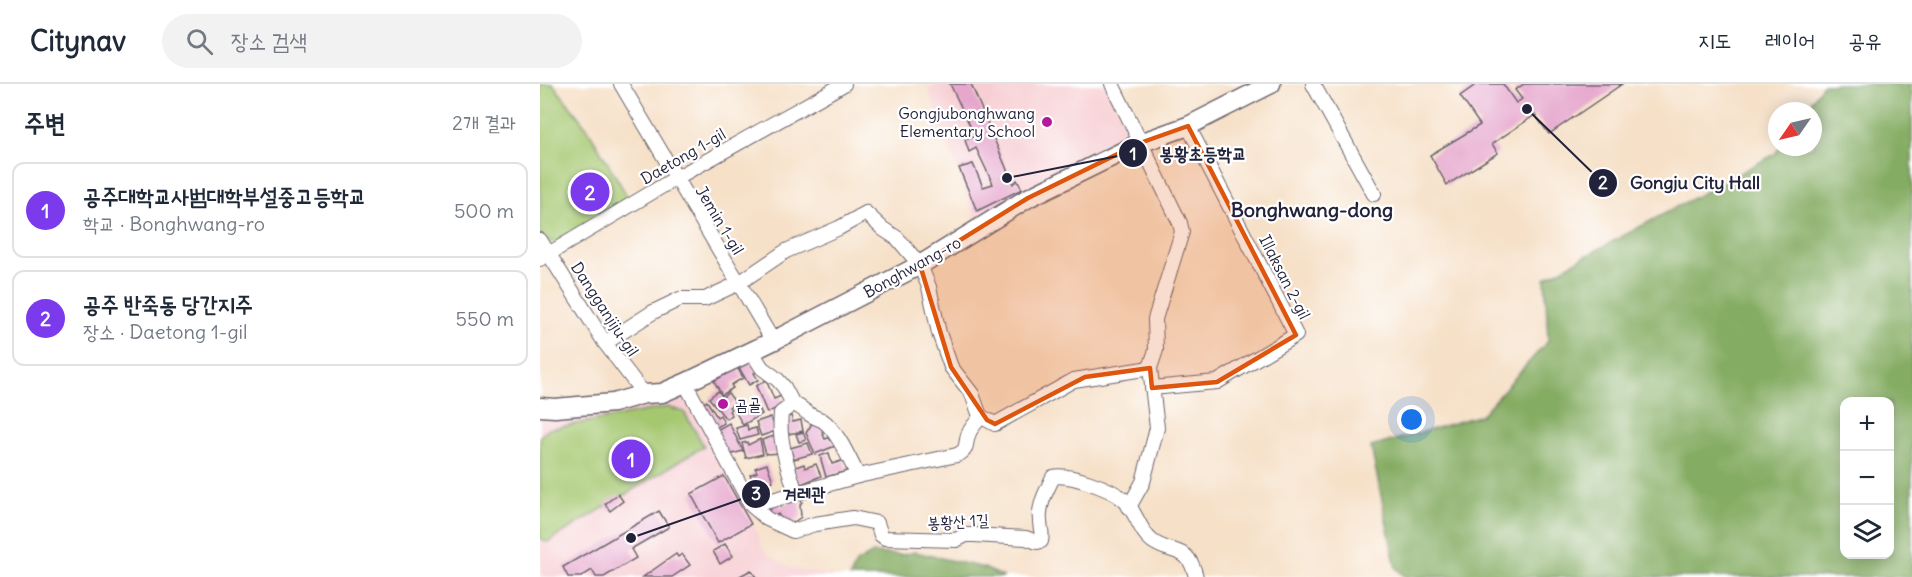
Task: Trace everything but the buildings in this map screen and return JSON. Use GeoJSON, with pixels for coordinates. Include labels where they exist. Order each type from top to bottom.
{"type":"FeatureCollection","features":[{"type":"Feature","properties":{"kind":"main road","name":"Bonghwang-ro"},"geometry":{"type":"LineString","coordinates":[[540,407],[555,408],[613,403],[644,394],[662,393],[685,383],[752,352],[920,265],[1028,198],[1140,143],[1188,126],[1271,84]]}},
{"type":"Feature","properties":{"kind":"street","name":"Jemin 1-gil"},"geometry":{"type":"LineString","coordinates":[[621,84],[773,341]]}},
{"type":"Feature","properties":{"kind":"street","name":"Daetong 1-gil"},"geometry":{"type":"LineString","coordinates":[[545,257],[676,178],[844,84]]}},
{"type":"Feature","properties":{"kind":"street"},"geometry":{"type":"LineString","coordinates":[[1112,84],[1180,223],[1182,232],[1157,310],[1156,350],[1150,368],[1157,428],[1143,482],[1128,507],[1152,542],[1178,550],[1189,560],[1196,577]]}},
{"type":"Feature","properties":{"kind":"street"},"geometry":{"type":"LineString","coordinates":[[1313,84],[1374,194]]}},
{"type":"Feature","properties":{"kind":"street","name":"Illaksan 2-gil"},"geometry":{"type":"LineString","coordinates":[[1152,388],[1217,382],[1296,335],[1188,126]]}},
{"type":"Feature","properties":{"kind":"street"},"geometry":{"type":"LineString","coordinates":[[606,343],[653,312],[680,299],[705,299],[739,283],[786,251],[839,228],[866,213],[897,238],[920,265],[929,287],[939,333],[951,367],[972,394],[980,416],[969,433],[968,446],[964,452],[957,455],[858,476],[769,501],[756,502],[748,499],[685,383]]}},
{"type":"Feature","properties":{"kind":"street","name":"Dangganjiju-gil"},"geometry":{"type":"LineString","coordinates":[[540,240],[545,257],[644,394]]}},
{"type":"Feature","properties":{"kind":"street"},"geometry":{"type":"LineString","coordinates":[[752,352],[762,368],[784,387],[793,404],[827,425],[841,444],[858,476]]}},
{"type":"Feature","properties":{"kind":"street"},"geometry":{"type":"LineString","coordinates":[[980,416],[995,423],[1074,380],[1150,368]]}},
{"type":"Feature","properties":{"kind":"street"},"geometry":{"type":"LineString","coordinates":[[793,404],[781,413],[780,420],[785,461],[796,493]]}},
{"type":"Feature","properties":{"kind":"street","name":"봉황산 1길"},"geometry":{"type":"LineString","coordinates":[[748,499],[761,515],[793,531],[815,524],[852,518],[877,523],[881,535],[885,538],[921,540],[956,540],[966,535],[974,535],[1041,541],[1040,517],[1043,498],[1056,475],[1094,485],[1124,500],[1128,507]]}},
{"type":"Feature","properties":{"kind":"highlighted area"},"geometry":{"type":"Polygon","coordinates":[[[1188,126],[1296,335],[1217,382],[1152,388],[1150,368],[1085,377],[995,424],[987,420],[951,367],[920,265],[1028,198],[1140,143],[1188,126]]]}},
{"type":"Feature","properties":{"kind":"shaded area"},"geometry":{"type":"Polygon","coordinates":[[[935,84],[1105,84],[1132,138],[975,218],[928,88],[935,84]]]}},
{"type":"Feature","properties":{"kind":"shaded area"},"geometry":{"type":"Polygon","coordinates":[[[684,390],[746,502],[766,553],[791,568],[838,577],[540,577],[540,408],[684,390]]]}},
{"type":"Feature","properties":{"kind":"green space"},"geometry":{"type":"Polygon","coordinates":[[[540,84],[553,84],[587,128],[629,199],[557,243],[545,240],[540,233],[540,84]]]}},
{"type":"Feature","properties":{"kind":"green space"},"geometry":{"type":"Polygon","coordinates":[[[1823,84],[1912,84],[1912,577],[1405,577],[1396,568],[1371,447],[1481,415],[1548,341],[1545,278],[1771,156],[1822,156],[1822,102],[1811,102],[1823,84]]]}},
{"type":"Feature","properties":{"kind":"green space"},"geometry":{"type":"Polygon","coordinates":[[[667,407],[684,412],[704,446],[548,542],[540,539],[540,436],[549,429],[667,407]]]}},
{"type":"Feature","properties":{"kind":"green space"},"geometry":{"type":"Polygon","coordinates":[[[915,552],[984,568],[1004,577],[850,577],[856,563],[873,553],[902,555],[915,552]]]}},
{"type":"Feature","properties":{"kind":"place","name":"Gongju City Hall"},"geometry":{"type":"Point","coordinates":[1527,109]}},
{"type":"Feature","properties":{"kind":"place","name":"Gongjubonghwang Elementary School"},"geometry":{"type":"Point","coordinates":[1047,122]}},
{"type":"Feature","properties":{"kind":"place","name":"봉황초등학교"},"geometry":{"type":"Point","coordinates":[1007,178]}},
{"type":"Feature","properties":{"kind":"place","name":"공주 반죽동 당간지주"},"geometry":{"type":"Point","coordinates":[590,192]}},
{"type":"Feature","properties":{"kind":"place","name":"곰골"},"geometry":{"type":"Point","coordinates":[723,404]}},
{"type":"Feature","properties":{"kind":"place","name":"공주대학교사범대학부설중고등학교"},"geometry":{"type":"Point","coordinates":[631,459]}},
{"type":"Feature","properties":{"kind":"place","name":"겨레관"},"geometry":{"type":"Point","coordinates":[631,538]}},
{"type":"Feature","properties":{"kind":"district","name":"Bonghwang-dong"},"geometry":{"type":"Point","coordinates":[1312,210]}}]}
